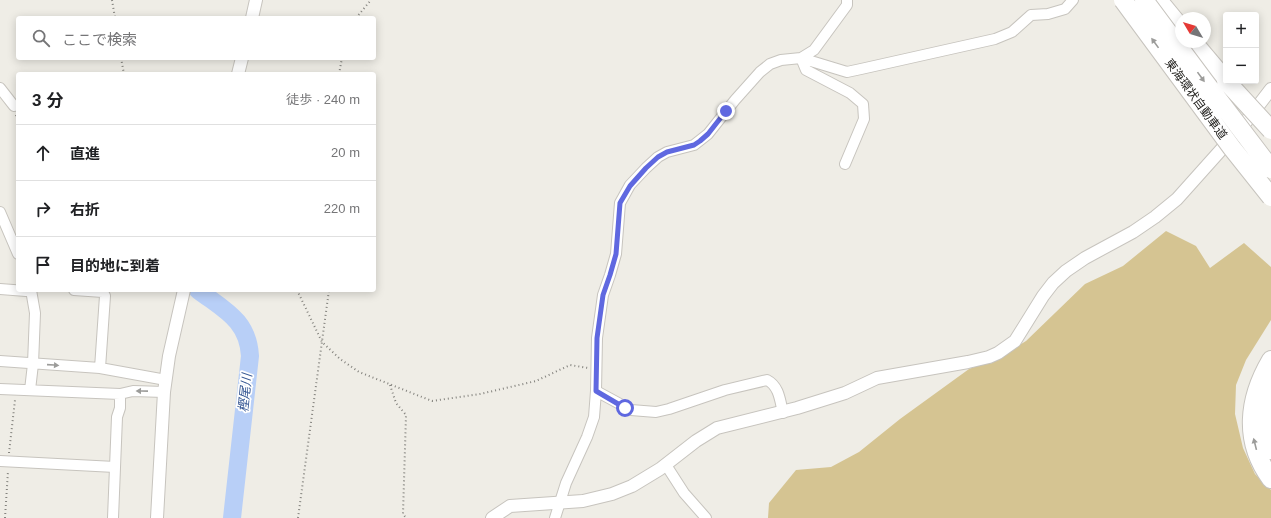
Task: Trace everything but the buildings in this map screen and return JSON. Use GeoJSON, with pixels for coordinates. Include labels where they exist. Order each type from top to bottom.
{"type":"FeatureCollection","features":[{"type":"Feature","properties":{"kind":"highway","name":"東海環状自動車道"},"geometry":{"type":"LineString","coordinates":[[1123,0],[1232,148],[1271,197]]}},
{"type":"Feature","properties":{"kind":"highway","name":"東海環状自動車道"},"geometry":{"type":"LineString","coordinates":[[1144,0],[1271,169]]}},
{"type":"Feature","properties":{"kind":"highway"},"geometry":{"type":"LineString","coordinates":[[1158,0],[1175,21]]}},
{"type":"Feature","properties":{"kind":"highway"},"geometry":{"type":"LineString","coordinates":[[1198,48],[1223,77]]}},
{"type":"Feature","properties":{"kind":"highway"},"geometry":{"type":"LineString","coordinates":[[1229,84],[1271,130]]}},
{"type":"Feature","properties":{"kind":"highway"},"geometry":{"type":"LineString","coordinates":[[1232,148],[1271,202]]}},
{"type":"Feature","properties":{"kind":"highway"},"geometry":{"type":"LineString","coordinates":[[1271,360],[1264,372],[1254,401],[1252,429],[1254,443],[1259,459],[1271,479]]}},
{"type":"Feature","properties":{"kind":"highway"},"geometry":{"type":"LineString","coordinates":[[1271,388],[1266,406],[1265,420],[1266,434],[1271,450]]}},
{"type":"Feature","properties":{"kind":"street"},"geometry":{"type":"LineString","coordinates":[[252,16],[256,0]]}},
{"type":"Feature","properties":{"kind":"street"},"geometry":{"type":"LineString","coordinates":[[801,58],[814,50],[847,5],[847,0]]}},
{"type":"Feature","properties":{"kind":"street"},"geometry":{"type":"LineString","coordinates":[[555,518],[561,504],[566,483],[588,437],[594,417],[597,338],[603,295],[616,254],[620,203],[630,186],[646,168],[658,157],[667,152],[694,145],[708,134],[735,100],[760,72],[770,64],[781,60],[801,58],[847,72],[995,39],[1012,32],[1031,15],[1048,14],[1065,9],[1073,0]]}},
{"type":"Feature","properties":{"kind":"street"},"geometry":{"type":"LineString","coordinates":[[801,58],[806,70],[850,93],[863,104],[864,119],[845,164]]}},
{"type":"Feature","properties":{"kind":"street"},"geometry":{"type":"LineString","coordinates":[[238,72],[242,60]]}},
{"type":"Feature","properties":{"kind":"street"},"geometry":{"type":"LineString","coordinates":[[0,88],[14,106]]}},
{"type":"Feature","properties":{"kind":"street"},"geometry":{"type":"LineString","coordinates":[[492,518],[510,506],[561,504],[583,501],[612,494],[632,486],[666,465],[696,441],[718,428],[782,412],[844,393],[877,378],[988,357],[1006,348],[1015,341],[1043,296],[1053,283],[1086,258],[1134,232],[1177,199],[1246,124],[1271,89]]}},
{"type":"Feature","properties":{"kind":"street"},"geometry":{"type":"LineString","coordinates":[[0,214],[16,250]]}},
{"type":"Feature","properties":{"kind":"street"},"geometry":{"type":"LineString","coordinates":[[0,289],[16,290]]}},
{"type":"Feature","properties":{"kind":"street"},"geometry":{"type":"LineString","coordinates":[[30,390],[33,364],[35,313],[31,292]]}},
{"type":"Feature","properties":{"kind":"street"},"geometry":{"type":"LineString","coordinates":[[100,368],[105,296],[103,292]]}},
{"type":"Feature","properties":{"kind":"street"},"geometry":{"type":"LineString","coordinates":[[157,518],[164,392],[169,356],[184,292]]}},
{"type":"Feature","properties":{"kind":"street"},"geometry":{"type":"LineString","coordinates":[[0,361],[100,368],[166,380]]}},
{"type":"Feature","properties":{"kind":"street"},"geometry":{"type":"LineString","coordinates":[[596,391],[630,410],[656,412],[725,390],[767,380],[778,392],[782,412]]}},
{"type":"Feature","properties":{"kind":"street"},"geometry":{"type":"LineString","coordinates":[[0,389],[120,394],[133,391],[164,392]]}},
{"type":"Feature","properties":{"kind":"street"},"geometry":{"type":"LineString","coordinates":[[113,518],[117,417],[120,408],[120,394]]}},
{"type":"Feature","properties":{"kind":"street"},"geometry":{"type":"LineString","coordinates":[[4,462],[115,467]]}},
{"type":"Feature","properties":{"kind":"street"},"geometry":{"type":"LineString","coordinates":[[666,465],[684,493],[706,518]]}},
{"type":"Feature","properties":{"kind":"path"},"geometry":{"type":"LineString","coordinates":[[112,0],[115,16]]}},
{"type":"Feature","properties":{"kind":"path"},"geometry":{"type":"LineString","coordinates":[[358,16],[371,0]]}},
{"type":"Feature","properties":{"kind":"path"},"geometry":{"type":"LineString","coordinates":[[122,60],[124,72]]}},
{"type":"Feature","properties":{"kind":"path"},"geometry":{"type":"LineString","coordinates":[[339,72],[342,60]]}},
{"type":"Feature","properties":{"kind":"path"},"geometry":{"type":"LineString","coordinates":[[298,292],[322,342],[340,359],[359,372],[432,401],[495,391],[536,381],[570,365],[597,369]]}},
{"type":"Feature","properties":{"kind":"path"},"geometry":{"type":"LineString","coordinates":[[298,518],[329,292]]}},
{"type":"Feature","properties":{"kind":"path"},"geometry":{"type":"LineString","coordinates":[[390,385],[396,403],[406,415],[403,514],[406,518]]}},
{"type":"Feature","properties":{"kind":"path"},"geometry":{"type":"LineString","coordinates":[[4,518],[4,462],[15,389]]}},
{"type":"Feature","properties":{"kind":"shaded area"},"geometry":{"type":"Polygon","coordinates":[[[1166,231],[1196,246],[1210,268],[1244,243],[1271,267],[1271,320],[1246,360],[1236,385],[1235,414],[1243,448],[1255,474],[1271,490],[1271,518],[768,518],[769,503],[796,470],[831,467],[859,452],[900,419],[969,369],[1000,357],[1026,341],[1085,284],[1123,266],[1166,231]]]}},
{"type":"Feature","properties":{"kind":"waterway","name":"樫尾川"},"geometry":{"type":"LineString","coordinates":[[201,292],[225,310],[240,325],[245,333],[250,356],[232,518]]}},
{"type":"Feature","properties":{"kind":"route"},"geometry":{"type":"LineString","coordinates":[[625,408],[596,391],[597,338],[603,295],[616,254],[620,203],[630,186],[658,157],[667,152],[694,145],[700,141],[708,134],[726,111]]}}]}
